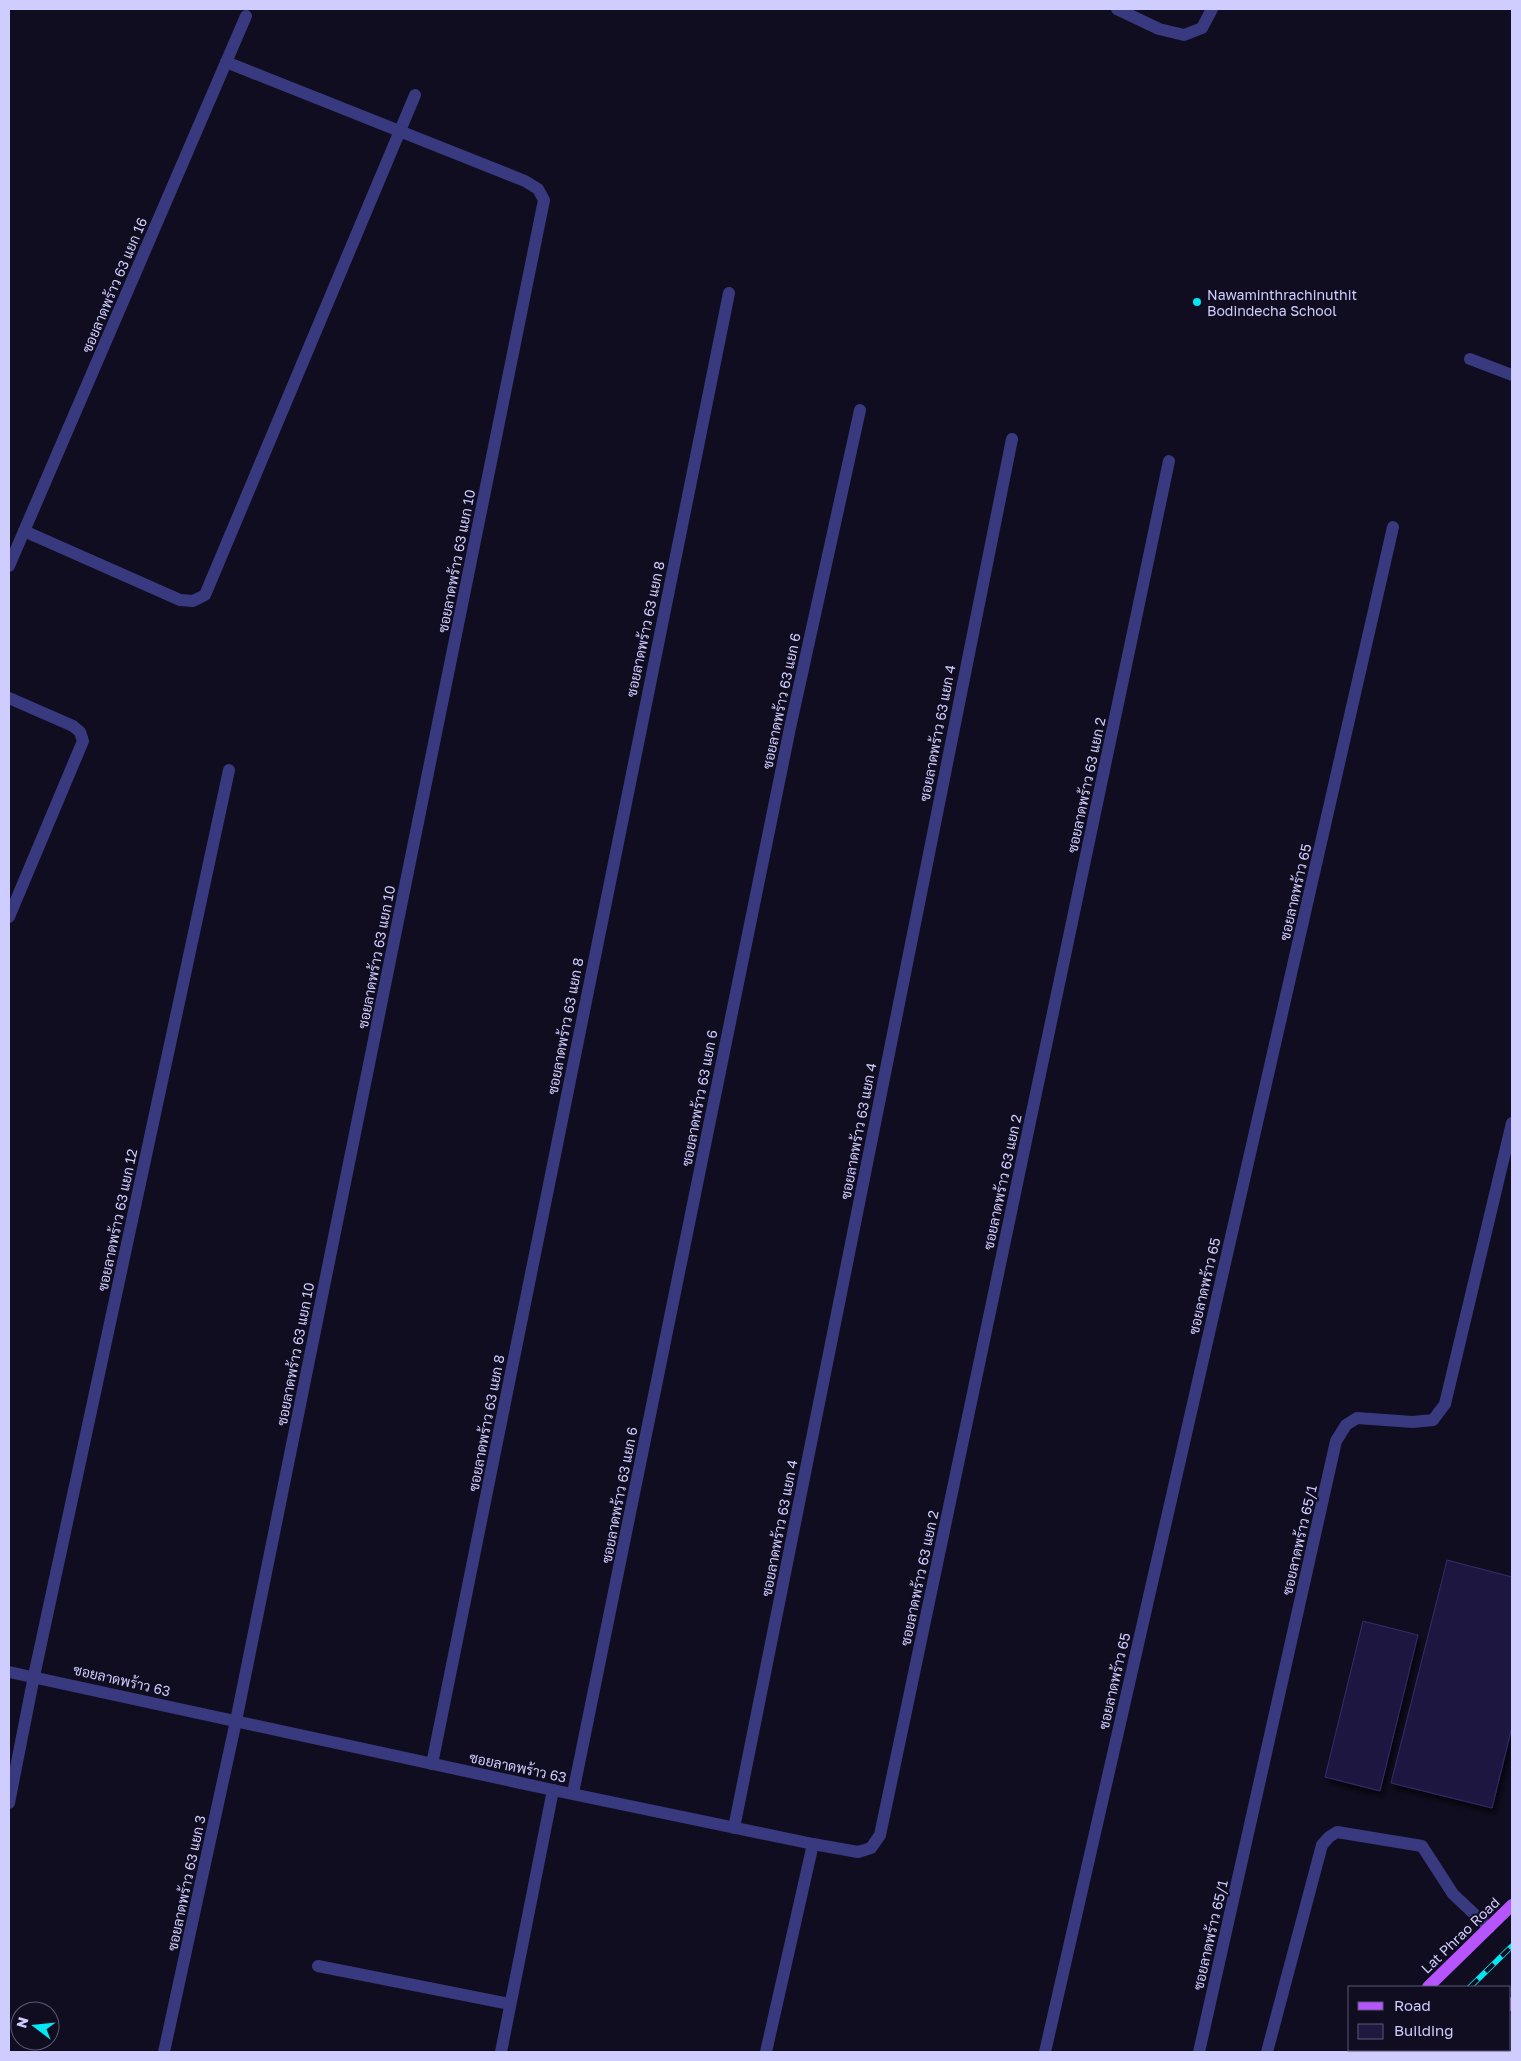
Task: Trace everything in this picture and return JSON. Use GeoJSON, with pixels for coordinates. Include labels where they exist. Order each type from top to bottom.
{"type":"FeatureCollection","features":[{"type":"Feature","properties":{"kind":"main road","name":"Lat Phrao Road"},"geometry":{"type":"LineString","coordinates":[[1429,1986],[1512,1905]]}},
{"type":"Feature","properties":{"kind":"street"},"geometry":{"type":"LineString","coordinates":[[1117,9],[1159,29],[1184,35],[1202,28],[1212,9]]}},
{"type":"Feature","properties":{"kind":"street","name":"ซอยลาดพร้าว 63 แยก 16"},"geometry":{"type":"LineString","coordinates":[[9,566],[246,16]]}},
{"type":"Feature","properties":{"kind":"street"},"geometry":{"type":"LineString","coordinates":[[226,62],[400,131]]}},
{"type":"Feature","properties":{"kind":"street"},"geometry":{"type":"LineString","coordinates":[[24,531],[180,600],[193,601],[205,595],[415,95]]}},
{"type":"Feature","properties":{"kind":"street","name":"ซอยลาดพร้าว 63 แยก 10"},"geometry":{"type":"LineString","coordinates":[[236,1721],[544,200],[538,188],[525,181],[400,131]]}},
{"type":"Feature","properties":{"kind":"street","name":"ซอยลาดพร้าว 63 แยก 8"},"geometry":{"type":"LineString","coordinates":[[432,1764],[729,294]]}},
{"type":"Feature","properties":{"kind":"street"},"geometry":{"type":"LineString","coordinates":[[1470,359],[1512,375]]}},
{"type":"Feature","properties":{"kind":"street","name":"ซอยลาดพร้าว 63 แยก 6"},"geometry":{"type":"LineString","coordinates":[[573,1793],[790,728],[860,410]]}},
{"type":"Feature","properties":{"kind":"street","name":"ซอยลาดพร้าว 63 แยก 4"},"geometry":{"type":"LineString","coordinates":[[734,1828],[1012,439]]}},
{"type":"Feature","properties":{"kind":"street","name":"ซอยลาดพร้าว 63 แยก 2"},"geometry":{"type":"LineString","coordinates":[[813,1844],[858,1852],[871,1848],[880,1835],[1169,461]]}},
{"type":"Feature","properties":{"kind":"street","name":"ซอยลาดพร้าว 65"},"geometry":{"type":"LineString","coordinates":[[1045,2052],[1393,527]]}},
{"type":"Feature","properties":{"kind":"street"},"geometry":{"type":"LineString","coordinates":[[9,698],[73,726],[80,732],[82,741],[9,917]]}},
{"type":"Feature","properties":{"kind":"street","name":"ซอยลาดพร้าว 63 แยก 12"},"geometry":{"type":"LineString","coordinates":[[9,1803],[34,1676],[229,770]]}},
{"type":"Feature","properties":{"kind":"street","name":"ซอยลาดพร้าว 65/1"},"geometry":{"type":"LineString","coordinates":[[1199,2052],[1336,1441],[1346,1426],[1357,1418],[1412,1422],[1433,1420],[1445,1404],[1512,1122]]}},
{"type":"Feature","properties":{"kind":"street","name":"ซอยลาดพร้าว 63"},"geometry":{"type":"LineString","coordinates":[[9,1672],[553,1790],[813,1844]]}},
{"type":"Feature","properties":{"kind":"street","name":"ซอยลาดพร้าว 63 แยก 3"},"geometry":{"type":"LineString","coordinates":[[164,2052],[236,1721]]}},
{"type":"Feature","properties":{"kind":"street"},"geometry":{"type":"LineString","coordinates":[[501,2052],[553,1790]]}},
{"type":"Feature","properties":{"kind":"street"},"geometry":{"type":"LineString","coordinates":[[1267,2052],[1322,1845],[1337,1832],[1422,1846],[1453,1894],[1489,1928]]}},
{"type":"Feature","properties":{"kind":"street"},"geometry":{"type":"LineString","coordinates":[[766,2052],[813,1844]]}},
{"type":"Feature","properties":{"kind":"street"},"geometry":{"type":"LineString","coordinates":[[318,1966],[510,2004]]}},
{"type":"Feature","properties":{"kind":"building"},"geometry":{"type":"Polygon","coordinates":[[[1447,1560],[1512,1577],[1512,1727],[1492,1808],[1391,1783],[1447,1560]]]}},
{"type":"Feature","properties":{"kind":"building"},"geometry":{"type":"Polygon","coordinates":[[[1363,1621],[1418,1635],[1380,1791],[1325,1777],[1363,1621]]]}},
{"type":"Feature","properties":{"kind":"railway"},"geometry":{"type":"LineString","coordinates":[[1471,1986],[1512,1946]]}},
{"type":"Feature","properties":{"kind":"place","name":"Nawaminthrachinuthit Bodindecha School"},"geometry":{"type":"Point","coordinates":[1197,302]}}]}
